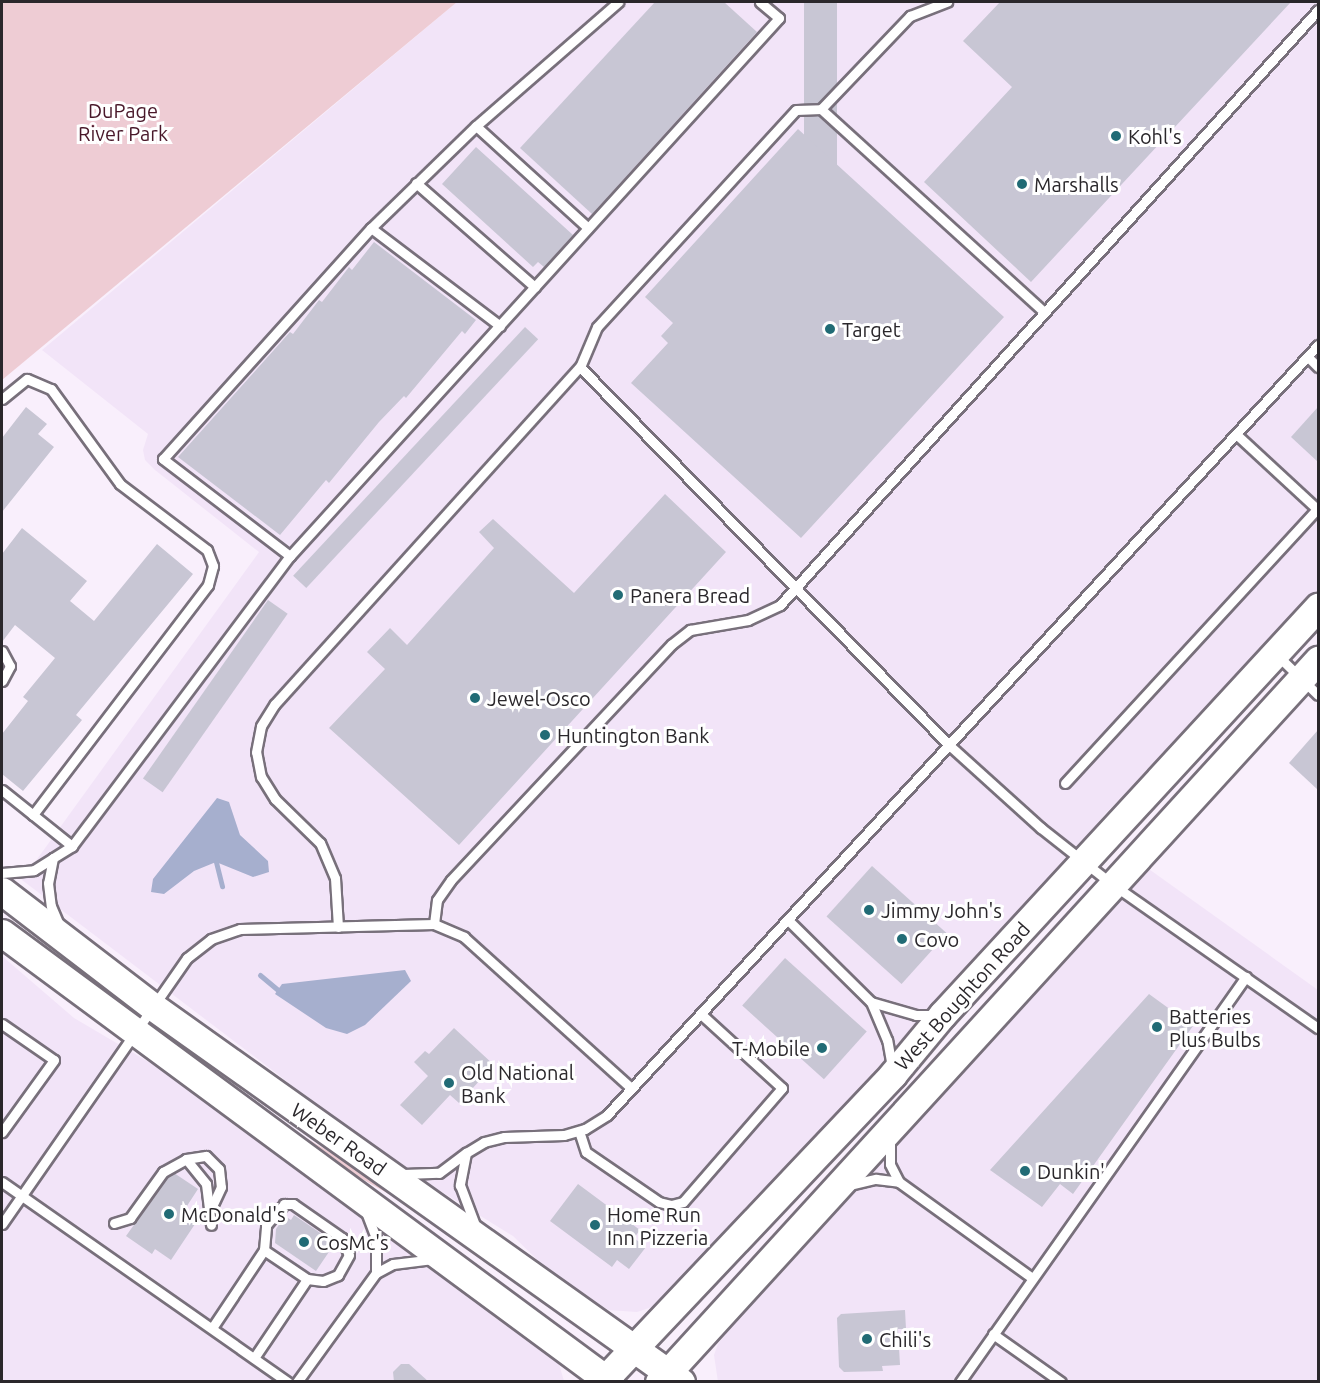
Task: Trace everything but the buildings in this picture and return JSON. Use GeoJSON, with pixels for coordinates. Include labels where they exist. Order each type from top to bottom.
{"type":"FeatureCollection","features":[{"type":"Feature","properties":{"kind":"main road","name":"West Boughton Road"},"geometry":{"type":"LineString","coordinates":[[605,1380],[893,1074],[942,1015],[1318,607]]}},
{"type":"Feature","properties":{"kind":"main road","name":"West Boughton Road"},"geometry":{"type":"LineString","coordinates":[[669,1378],[898,1116],[1112,884],[1313,677]]}},
{"type":"Feature","properties":{"kind":"main road","name":"Weber Road"},"geometry":{"type":"LineString","coordinates":[[2,891],[152,1006],[482,1238],[633,1348],[669,1378]]}},
{"type":"Feature","properties":{"kind":"main road","name":"Weber Road"},"geometry":{"type":"LineString","coordinates":[[2,933],[605,1380]]}},
{"type":"Feature","properties":{"kind":"lane"},"geometry":{"type":"LineString","coordinates":[[290,556],[163,459],[370,228],[476,126],[618,2]]}},
{"type":"Feature","properties":{"kind":"lane"},"geometry":{"type":"LineString","coordinates":[[2,873],[34,870],[72,846],[290,556],[778,18],[760,2]]}},
{"type":"Feature","properties":{"kind":"lane"},"geometry":{"type":"LineString","coordinates":[[338,927],[335,878],[320,843],[275,800],[261,777],[256,752],[261,726],[275,704],[580,367],[597,327],[796,110],[820,109],[910,16],[947,2]]}},
{"type":"Feature","properties":{"kind":"lane"},"geometry":{"type":"LineString","coordinates":[[434,924],[437,900],[452,880],[672,644],[690,630],[765,614],[795,589],[1318,10]]}},
{"type":"Feature","properties":{"kind":"lane"},"geometry":{"type":"LineString","coordinates":[[820,109],[1044,312]]}},
{"type":"Feature","properties":{"kind":"lane"},"geometry":{"type":"LineString","coordinates":[[476,126],[588,228]]}},
{"type":"Feature","properties":{"kind":"lane"},"geometry":{"type":"LineString","coordinates":[[416,183],[535,287]]}},
{"type":"Feature","properties":{"kind":"lane"},"geometry":{"type":"LineString","coordinates":[[370,228],[500,326]]}},
{"type":"Feature","properties":{"kind":"lane"},"geometry":{"type":"LineString","coordinates":[[384,1171],[418,1176],[439,1173],[484,1142],[504,1137],[564,1135],[579,1131],[607,1115],[1318,345]]}},
{"type":"Feature","properties":{"kind":"lane"},"geometry":{"type":"LineString","coordinates":[[1308,357],[1318,367]]}},
{"type":"Feature","properties":{"kind":"lane"},"geometry":{"type":"LineString","coordinates":[[580,367],[948,744],[1112,884],[1318,1028]]}},
{"type":"Feature","properties":{"kind":"lane"},"geometry":{"type":"LineString","coordinates":[[2,399],[27,379],[51,389],[120,484],[207,550],[213,566],[208,585],[33,815]]}},
{"type":"Feature","properties":{"kind":"lane"},"geometry":{"type":"LineString","coordinates":[[1065,783],[1317,508],[1236,434]]}},
{"type":"Feature","properties":{"kind":"lane"},"geometry":{"type":"LineString","coordinates":[[2,651],[10,666],[2,681]]}},
{"type":"Feature","properties":{"kind":"lane"},"geometry":{"type":"LineString","coordinates":[[1275,653],[1313,677]]}},
{"type":"Feature","properties":{"kind":"lane"},"geometry":{"type":"LineString","coordinates":[[2,790],[72,846]]}},
{"type":"Feature","properties":{"kind":"lane"},"geometry":{"type":"LineString","coordinates":[[53,858],[48,883],[51,906],[66,940]]}},
{"type":"Feature","properties":{"kind":"lane"},"geometry":{"type":"LineString","coordinates":[[788,920],[871,1002],[886,1040],[893,1074]]}},
{"type":"Feature","properties":{"kind":"lane"},"geometry":{"type":"LineString","coordinates":[[2,1224],[133,1032],[187,958],[212,939],[240,928],[434,924],[464,937],[631,1088]]}},
{"type":"Feature","properties":{"kind":"lane"},"geometry":{"type":"LineString","coordinates":[[960,1382],[1246,977]]}},
{"type":"Feature","properties":{"kind":"lane"},"geometry":{"type":"LineString","coordinates":[[871,1002],[916,1014],[942,1015]]}},
{"type":"Feature","properties":{"kind":"lane"},"geometry":{"type":"LineString","coordinates":[[579,1131],[586,1152],[659,1202],[671,1205],[683,1202],[782,1089],[701,1014]]}},
{"type":"Feature","properties":{"kind":"lane"},"geometry":{"type":"LineString","coordinates":[[2,1024],[54,1060],[2,1132]]}},
{"type":"Feature","properties":{"kind":"lane"},"geometry":{"type":"LineString","coordinates":[[898,1116],[888,1147],[890,1164],[898,1182],[1032,1278]]}},
{"type":"Feature","properties":{"kind":"lane"},"geometry":{"type":"LineString","coordinates":[[466,1153],[460,1185],[466,1209],[482,1238]]}},
{"type":"Feature","properties":{"kind":"lane"},"geometry":{"type":"LineString","coordinates":[[114,1222],[130,1218],[163,1172],[186,1159],[206,1156],[219,1169],[221,1187],[211,1208]]}},
{"type":"Feature","properties":{"kind":"lane"},"geometry":{"type":"LineString","coordinates":[[186,1159],[206,1184],[211,1208],[211,1225]]}},
{"type":"Feature","properties":{"kind":"lane"},"geometry":{"type":"LineString","coordinates":[[833,1191],[859,1181],[898,1182]]}},
{"type":"Feature","properties":{"kind":"lane"},"geometry":{"type":"LineString","coordinates":[[2,1182],[288,1382]]}},
{"type":"Feature","properties":{"kind":"lane"},"geometry":{"type":"LineString","coordinates":[[361,1199],[376,1238],[376,1274]]}},
{"type":"Feature","properties":{"kind":"lane"},"geometry":{"type":"LineString","coordinates":[[212,1328],[264,1250],[264,1230],[284,1204],[298,1207],[342,1238],[349,1250],[348,1259],[333,1278],[307,1280],[264,1250]]}},
{"type":"Feature","properties":{"kind":"lane"},"geometry":{"type":"LineString","coordinates":[[297,1382],[376,1274],[413,1258],[443,1259]]}},
{"type":"Feature","properties":{"kind":"lane"},"geometry":{"type":"LineString","coordinates":[[254,1358],[307,1280]]}},
{"type":"Feature","properties":{"kind":"lane"},"geometry":{"type":"LineString","coordinates":[[993,1334],[1061,1382]]}},
{"type":"Feature","properties":{"kind":"shaded area"},"geometry":{"type":"Polygon","coordinates":[[[457,2],[1318,2],[1318,595],[1104,815],[1041,897],[698,1264],[652,1307],[637,1312],[609,1310],[559,1281],[513,1236],[350,1135],[280,1076],[22,880],[259,552],[155,470],[145,460],[143,450],[148,434],[42,350],[457,2]]]}},
{"type":"Feature","properties":{"kind":"shaded area"},"geometry":{"type":"Polygon","coordinates":[[[1146,867],[1318,990],[1318,1381],[718,1382],[714,1355],[718,1344],[758,1292],[1146,867]]]}},
{"type":"Feature","properties":{"kind":"shaded area"},"geometry":{"type":"Polygon","coordinates":[[[2,956],[74,1018],[164,1071],[521,1331],[559,1364],[564,1381],[2,1381],[2,956]]]}},
{"type":"Feature","properties":{"kind":"green space","name":"DuPage River Park"},"geometry":{"type":"Polygon","coordinates":[[[2,2],[457,2],[2,380],[2,2]]]}},
{"type":"Feature","properties":{"kind":"green space"},"geometry":{"type":"Polygon","coordinates":[[[271,1117],[368,1175],[425,1214],[326,1159],[271,1117]]]}},
{"type":"Feature","properties":{"kind":"water"},"geometry":{"type":"Polygon","coordinates":[[[217,798],[229,802],[240,835],[268,861],[269,872],[253,877],[216,862],[194,871],[164,894],[151,892],[153,879],[217,798]]]}},
{"type":"Feature","properties":{"kind":"water"},"geometry":{"type":"Polygon","coordinates":[[[405,970],[411,981],[365,1025],[347,1034],[326,1028],[275,994],[282,984],[405,970]]]}},
{"type":"Feature","properties":{"kind":"waterway"},"geometry":{"type":"LineString","coordinates":[[216,862],[222,886]]}},
{"type":"Feature","properties":{"kind":"waterway"},"geometry":{"type":"LineString","coordinates":[[260,975],[278,990]]}},
{"type":"Feature","properties":{"kind":"place","name":"Kohl's"},"geometry":{"type":"Point","coordinates":[1116,136]}},
{"type":"Feature","properties":{"kind":"place","name":"Marshalls"},"geometry":{"type":"Point","coordinates":[1022,184]}},
{"type":"Feature","properties":{"kind":"place","name":"Target"},"geometry":{"type":"Point","coordinates":[830,329]}},
{"type":"Feature","properties":{"kind":"place","name":"Panera Bread"},"geometry":{"type":"Point","coordinates":[618,595]}},
{"type":"Feature","properties":{"kind":"place","name":"Jewel-Osco"},"geometry":{"type":"Point","coordinates":[475,698]}},
{"type":"Feature","properties":{"kind":"place","name":"Huntington Bank"},"geometry":{"type":"Point","coordinates":[545,735]}},
{"type":"Feature","properties":{"kind":"place","name":"Jimmy John's"},"geometry":{"type":"Point","coordinates":[869,910]}},
{"type":"Feature","properties":{"kind":"place","name":"Covo"},"geometry":{"type":"Point","coordinates":[902,939]}},
{"type":"Feature","properties":{"kind":"place","name":"Batteries Plus Bulbs"},"geometry":{"type":"Point","coordinates":[1157,1027]}},
{"type":"Feature","properties":{"kind":"place","name":"T-Mobile"},"geometry":{"type":"Point","coordinates":[822,1048]}},
{"type":"Feature","properties":{"kind":"place","name":"Old National Bank"},"geometry":{"type":"Point","coordinates":[449,1083]}},
{"type":"Feature","properties":{"kind":"place","name":"Dunkin'"},"geometry":{"type":"Point","coordinates":[1025,1171]}},
{"type":"Feature","properties":{"kind":"place","name":"McDonald's"},"geometry":{"type":"Point","coordinates":[169,1214]}},
{"type":"Feature","properties":{"kind":"place","name":"Home Run Inn Pizzeria"},"geometry":{"type":"Point","coordinates":[595,1225]}},
{"type":"Feature","properties":{"kind":"place","name":"CosMc's"},"geometry":{"type":"Point","coordinates":[304,1242]}},
{"type":"Feature","properties":{"kind":"place","name":"Chili's"},"geometry":{"type":"Point","coordinates":[867,1339]}}]}
